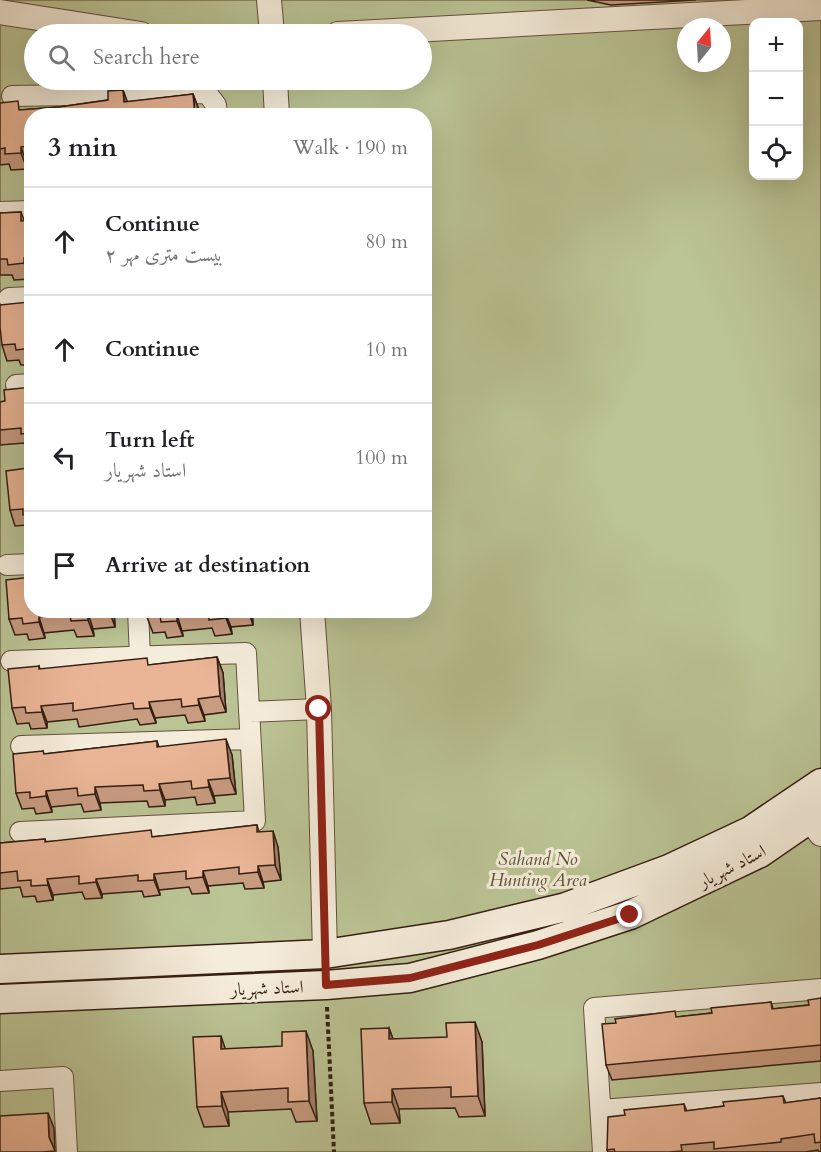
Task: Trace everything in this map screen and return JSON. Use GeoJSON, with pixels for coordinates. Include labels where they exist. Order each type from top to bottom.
{"type":"FeatureCollection","features":[{"type":"Feature","properties":{"kind":"main road","name":"استاد شهریار"},"geometry":{"type":"LineString","coordinates":[[0,969],[324,954],[449,935],[566,907],[669,869],[750,831],[805,796],[821,783]]}},
{"type":"Feature","properties":{"kind":"main road","name":"استاد شهریار"},"geometry":{"type":"LineString","coordinates":[[0,999],[326,985],[410,978],[538,945],[630,915],[760,854],[817,821]]}},
{"type":"Feature","properties":{"kind":"main road"},"geometry":{"type":"LineString","coordinates":[[324,954],[326,985]]}},
{"type":"Feature","properties":{"kind":"street"},"geometry":{"type":"LineString","coordinates":[[269,0],[271,24]]}},
{"type":"Feature","properties":{"kind":"street"},"geometry":{"type":"LineString","coordinates":[[432,29],[821,8]]}},
{"type":"Feature","properties":{"kind":"street"},"geometry":{"type":"LineString","coordinates":[[0,12],[77,24]]}},
{"type":"Feature","properties":{"kind":"street"},"geometry":{"type":"LineString","coordinates":[[276,90],[277,108]]}},
{"type":"Feature","properties":{"kind":"street"},"geometry":{"type":"LineString","coordinates":[[12,96],[207,93],[216,108]]}},
{"type":"Feature","properties":{"kind":"street"},"geometry":{"type":"LineString","coordinates":[[0,212],[24,211]]}},
{"type":"Feature","properties":{"kind":"street"},"geometry":{"type":"LineString","coordinates":[[9,298],[24,297]]}},
{"type":"Feature","properties":{"kind":"street"},"geometry":{"type":"LineString","coordinates":[[7,565],[24,564]]}},
{"type":"Feature","properties":{"kind":"street"},"geometry":{"type":"LineString","coordinates":[[138,618],[140,657]]}},
{"type":"Feature","properties":{"kind":"street"},"geometry":{"type":"LineString","coordinates":[[313,618],[319,709],[324,954]]}},
{"type":"Feature","properties":{"kind":"street"},"geometry":{"type":"LineString","coordinates":[[11,662],[246,653],[255,821],[20,832]]}},
{"type":"Feature","properties":{"kind":"street"},"geometry":{"type":"LineString","coordinates":[[249,712],[319,709]]}},
{"type":"Feature","properties":{"kind":"street"},"geometry":{"type":"LineString","coordinates":[[21,746],[250,739]]}},
{"type":"Feature","properties":{"kind":"street"},"geometry":{"type":"LineString","coordinates":[[603,1152],[594,1008],[821,989]]}},
{"type":"Feature","properties":{"kind":"street"},"geometry":{"type":"LineString","coordinates":[[0,1081],[63,1077],[67,1152]]}},
{"type":"Feature","properties":{"kind":"street"},"geometry":{"type":"LineString","coordinates":[[601,1110],[821,1093]]}},
{"type":"Feature","properties":{"kind":"path"},"geometry":{"type":"LineString","coordinates":[[326,985],[334,1152]]}},
{"type":"Feature","properties":{"kind":"green space","name":"Sahand No Hunting Area"},"geometry":{"type":"Polygon","coordinates":[[[0,0],[821,0],[821,1152],[0,1152],[0,0]]]}},
{"type":"Feature","properties":{"kind":"building"},"geometry":{"type":"Polygon","coordinates":[[[123,90],[124,102],[193,94],[194,108],[46,108],[108,100],[108,91],[123,90]]]}},
{"type":"Feature","properties":{"kind":"building"},"geometry":{"type":"Polygon","coordinates":[[[18,101],[19,110],[24,110],[24,147],[21,147],[21,153],[5,154],[5,148],[0,149],[0,103],[18,101]]]}},
{"type":"Feature","properties":{"kind":"building"},"geometry":{"type":"Polygon","coordinates":[[[21,212],[21,221],[24,221],[24,263],[8,265],[7,259],[0,259],[0,213],[21,212]]]}},
{"type":"Feature","properties":{"kind":"building"},"geometry":{"type":"Polygon","coordinates":[[[24,303],[24,349],[16,350],[15,344],[2,345],[0,305],[24,303]]]}},
{"type":"Feature","properties":{"kind":"building"},"geometry":{"type":"Polygon","coordinates":[[[24,388],[24,434],[21,434],[21,428],[0,430],[0,402],[5,401],[4,390],[24,388]]]}},
{"type":"Feature","properties":{"kind":"building"},"geometry":{"type":"Polygon","coordinates":[[[24,469],[24,515],[23,509],[10,510],[6,471],[24,469]]]}},
{"type":"Feature","properties":{"kind":"building"},"geometry":{"type":"Polygon","coordinates":[[[24,578],[24,618],[39,618],[39,622],[23,624],[22,618],[9,619],[6,580],[24,578]]]}},
{"type":"Feature","properties":{"kind":"building"},"geometry":{"type":"Polygon","coordinates":[[[71,618],[88,618],[88,620],[71,621],[71,618]]]}},
{"type":"Feature","properties":{"kind":"building"},"geometry":{"type":"Polygon","coordinates":[[[160,618],[177,618],[177,621],[161,622],[160,618]]]}},
{"type":"Feature","properties":{"kind":"building"},"geometry":{"type":"Polygon","coordinates":[[[217,657],[220,696],[198,699],[199,705],[182,707],[181,699],[149,702],[150,708],[134,709],[133,703],[73,711],[73,703],[41,706],[42,712],[26,713],[25,707],[12,708],[8,669],[39,666],[39,669],[147,658],[148,665],[217,657]]]}},
{"type":"Feature","properties":{"kind":"building"},"geometry":{"type":"Polygon","coordinates":[[[226,739],[230,778],[208,780],[209,787],[192,789],[191,781],[159,784],[160,790],[144,791],[143,785],[95,787],[95,794],[78,796],[77,788],[46,791],[46,796],[30,798],[30,792],[16,793],[13,754],[43,751],[44,754],[157,741],[157,747],[226,739]]]}},
{"type":"Feature","properties":{"kind":"building"},"geometry":{"type":"Polygon","coordinates":[[[257,825],[257,832],[273,831],[275,865],[258,866],[258,872],[239,874],[239,867],[203,871],[203,877],[186,879],[186,871],[154,874],[154,880],[138,881],[138,875],[96,879],[96,882],[79,884],[79,876],[47,879],[48,885],[31,886],[31,880],[18,881],[17,871],[0,873],[0,843],[45,839],[45,842],[151,830],[152,837],[257,825]]]}},
{"type":"Feature","properties":{"kind":"building"},"geometry":{"type":"Polygon","coordinates":[[[821,998],[821,1045],[606,1065],[602,1024],[616,1023],[615,1019],[675,1011],[676,1017],[712,1013],[711,1008],[771,1002],[772,1009],[809,1005],[808,1000],[821,998]]]}},
{"type":"Feature","properties":{"kind":"building"},"geometry":{"type":"Polygon","coordinates":[[[475,1022],[478,1096],[451,1097],[451,1087],[392,1089],[392,1102],[364,1103],[361,1029],[389,1028],[389,1039],[447,1037],[446,1023],[475,1022]]]}},
{"type":"Feature","properties":{"kind":"building"},"geometry":{"type":"Polygon","coordinates":[[[306,1031],[309,1101],[288,1102],[288,1088],[221,1092],[222,1106],[197,1107],[193,1037],[221,1036],[221,1049],[282,1046],[282,1032],[306,1031]]]}},
{"type":"Feature","properties":{"kind":"building"},"geometry":{"type":"Polygon","coordinates":[[[783,1096],[784,1103],[821,1098],[821,1142],[815,1143],[814,1134],[781,1139],[781,1142],[714,1149],[714,1142],[681,1145],[682,1151],[670,1152],[607,1150],[608,1117],[625,1115],[624,1110],[684,1104],[685,1111],[724,1106],[723,1102],[783,1096]]]}},
{"type":"Feature","properties":{"kind":"building"},"geometry":{"type":"Polygon","coordinates":[[[48,1113],[49,1137],[55,1151],[0,1152],[0,1116],[48,1113]]]}},
{"type":"Feature","properties":{"kind":"route"},"geometry":{"type":"LineString","coordinates":[[319,709],[326,985],[410,978],[538,945],[630,915]]}}]}
